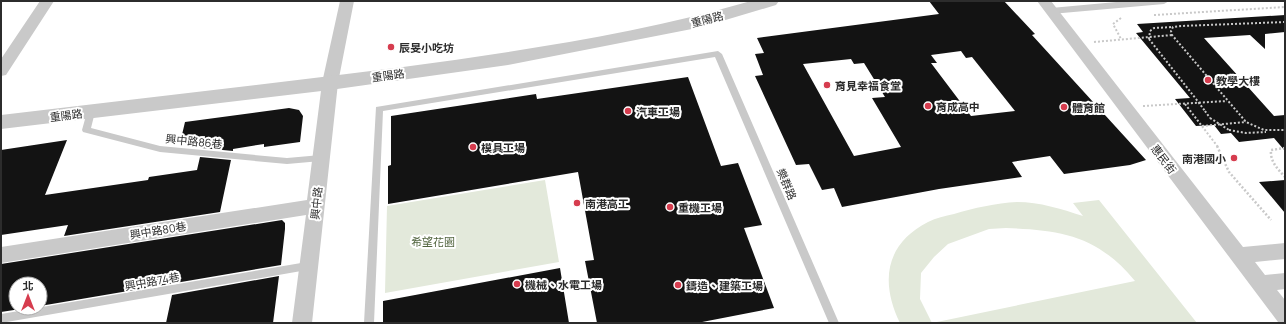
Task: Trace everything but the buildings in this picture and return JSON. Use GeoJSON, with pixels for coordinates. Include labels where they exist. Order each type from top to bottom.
{"type":"FeatureCollection","features":[{"type":"Feature","properties":{"kind":"street"},"geometry":{"type":"LineString","coordinates":[[1,72],[47,1]]}},
{"type":"Feature","properties":{"kind":"street","name":"興中路"},"geometry":{"type":"LineString","coordinates":[[302,323],[307,266],[330,83],[347,1]]}},
{"type":"Feature","properties":{"kind":"street","name":"重陽路"},"geometry":{"type":"LineString","coordinates":[[1,122],[330,83],[508,58],[631,36],[702,21],[770,1]]}},
{"type":"Feature","properties":{"kind":"street"},"geometry":{"type":"LineString","coordinates":[[1048,6],[1164,1]]}},
{"type":"Feature","properties":{"kind":"street","name":"惠民街"},"geometry":{"type":"LineString","coordinates":[[1048,6],[1261,284],[1282,308]]}},
{"type":"Feature","properties":{"kind":"street","name":"興中路80巷"},"geometry":{"type":"LineString","coordinates":[[1,255],[315,206]]}},
{"type":"Feature","properties":{"kind":"street"},"geometry":{"type":"LineString","coordinates":[[1239,255],[1285,251]]}},
{"type":"Feature","properties":{"kind":"street"},"geometry":{"type":"LineString","coordinates":[[1261,284],[1285,281]]}},
{"type":"Feature","properties":{"kind":"lane","name":"樂群路"},"geometry":{"type":"LineString","coordinates":[[369,323],[379,109],[718,54],[834,323]]}},
{"type":"Feature","properties":{"kind":"lane","name":"興中路86巷"},"geometry":{"type":"LineString","coordinates":[[91,112],[86,130],[160,149],[286,161],[321,158]]}},
{"type":"Feature","properties":{"kind":"lane","name":"興中路74巷"},"geometry":{"type":"LineString","coordinates":[[1,319],[307,266]]}},
{"type":"Feature","properties":{"kind":"path"},"geometry":{"type":"LineString","coordinates":[[1148,16],[1285,7]]}},
{"type":"Feature","properties":{"kind":"path"},"geometry":{"type":"LineString","coordinates":[[1121,39],[1113,24],[1117,20],[1126,17]]}},
{"type":"Feature","properties":{"kind":"path"},"geometry":{"type":"LineString","coordinates":[[1285,22],[1154,28],[1150,31],[1149,39],[1210,118],[1229,130],[1246,133],[1285,130]]}},
{"type":"Feature","properties":{"kind":"path"},"geometry":{"type":"LineString","coordinates":[[1173,27],[1171,31],[1172,35],[1246,122],[1254,127],[1269,132]]}},
{"type":"Feature","properties":{"kind":"path"},"geometry":{"type":"LineString","coordinates":[[1094,42],[1172,35]]}},
{"type":"Feature","properties":{"kind":"path"},"geometry":{"type":"LineString","coordinates":[[1142,106],[1228,101]]}},
{"type":"Feature","properties":{"kind":"path"},"geometry":{"type":"LineString","coordinates":[[1185,104],[1220,150],[1224,163],[1230,172],[1271,220]]}},
{"type":"Feature","properties":{"kind":"path"},"geometry":{"type":"LineString","coordinates":[[1201,126],[1246,122]]}},
{"type":"Feature","properties":{"kind":"path"},"geometry":{"type":"LineString","coordinates":[[1285,148],[1270,150],[1270,155],[1273,162],[1285,177]]}},
{"type":"Feature","properties":{"kind":"green space","name":"希望花園"},"geometry":{"type":"Polygon","coordinates":[[[545,180],[559,262],[385,293],[387,206],[545,180]]]}},
{"type":"Feature","properties":{"kind":"green space"},"geometry":{"type":"Polygon","coordinates":[[[1099,200],[1197,323],[932,323],[900,323],[890,293],[890,265],[895,253],[903,241],[914,231],[928,222],[941,217],[985,206],[1017,202],[1026,202],[1059,208],[1083,216],[1073,203],[1099,200]],[[989,229],[948,244],[934,257],[921,273],[920,299],[932,323],[1135,281],[1107,254],[1078,238],[1045,231],[1026,229],[989,229]]]}},
{"type":"Feature","properties":{"kind":"place","name":"辰旻小吃坊"},"geometry":{"type":"Point","coordinates":[391,47]}},
{"type":"Feature","properties":{"kind":"place","name":"教學大樓"},"geometry":{"type":"Point","coordinates":[1208,80]}},
{"type":"Feature","properties":{"kind":"place","name":"育見幸福食堂"},"geometry":{"type":"Point","coordinates":[827,85]}},
{"type":"Feature","properties":{"kind":"place","name":"育成高中"},"geometry":{"type":"Point","coordinates":[928,106]}},
{"type":"Feature","properties":{"kind":"place","name":"體育館"},"geometry":{"type":"Point","coordinates":[1064,107]}},
{"type":"Feature","properties":{"kind":"place","name":"汽車工場"},"geometry":{"type":"Point","coordinates":[628,111]}},
{"type":"Feature","properties":{"kind":"place","name":"模具工場"},"geometry":{"type":"Point","coordinates":[473,147]}},
{"type":"Feature","properties":{"kind":"place","name":"南港國小"},"geometry":{"type":"Point","coordinates":[1234,158]}},
{"type":"Feature","properties":{"kind":"place","name":"南港高工"},"geometry":{"type":"Point","coordinates":[577,203]}},
{"type":"Feature","properties":{"kind":"place","name":"重機工場"},"geometry":{"type":"Point","coordinates":[670,207]}},
{"type":"Feature","properties":{"kind":"place","name":"機械、水電工場"},"geometry":{"type":"Point","coordinates":[517,284]}},
{"type":"Feature","properties":{"kind":"place","name":"鑄造、建築工場"},"geometry":{"type":"Point","coordinates":[678,285]}}]}
